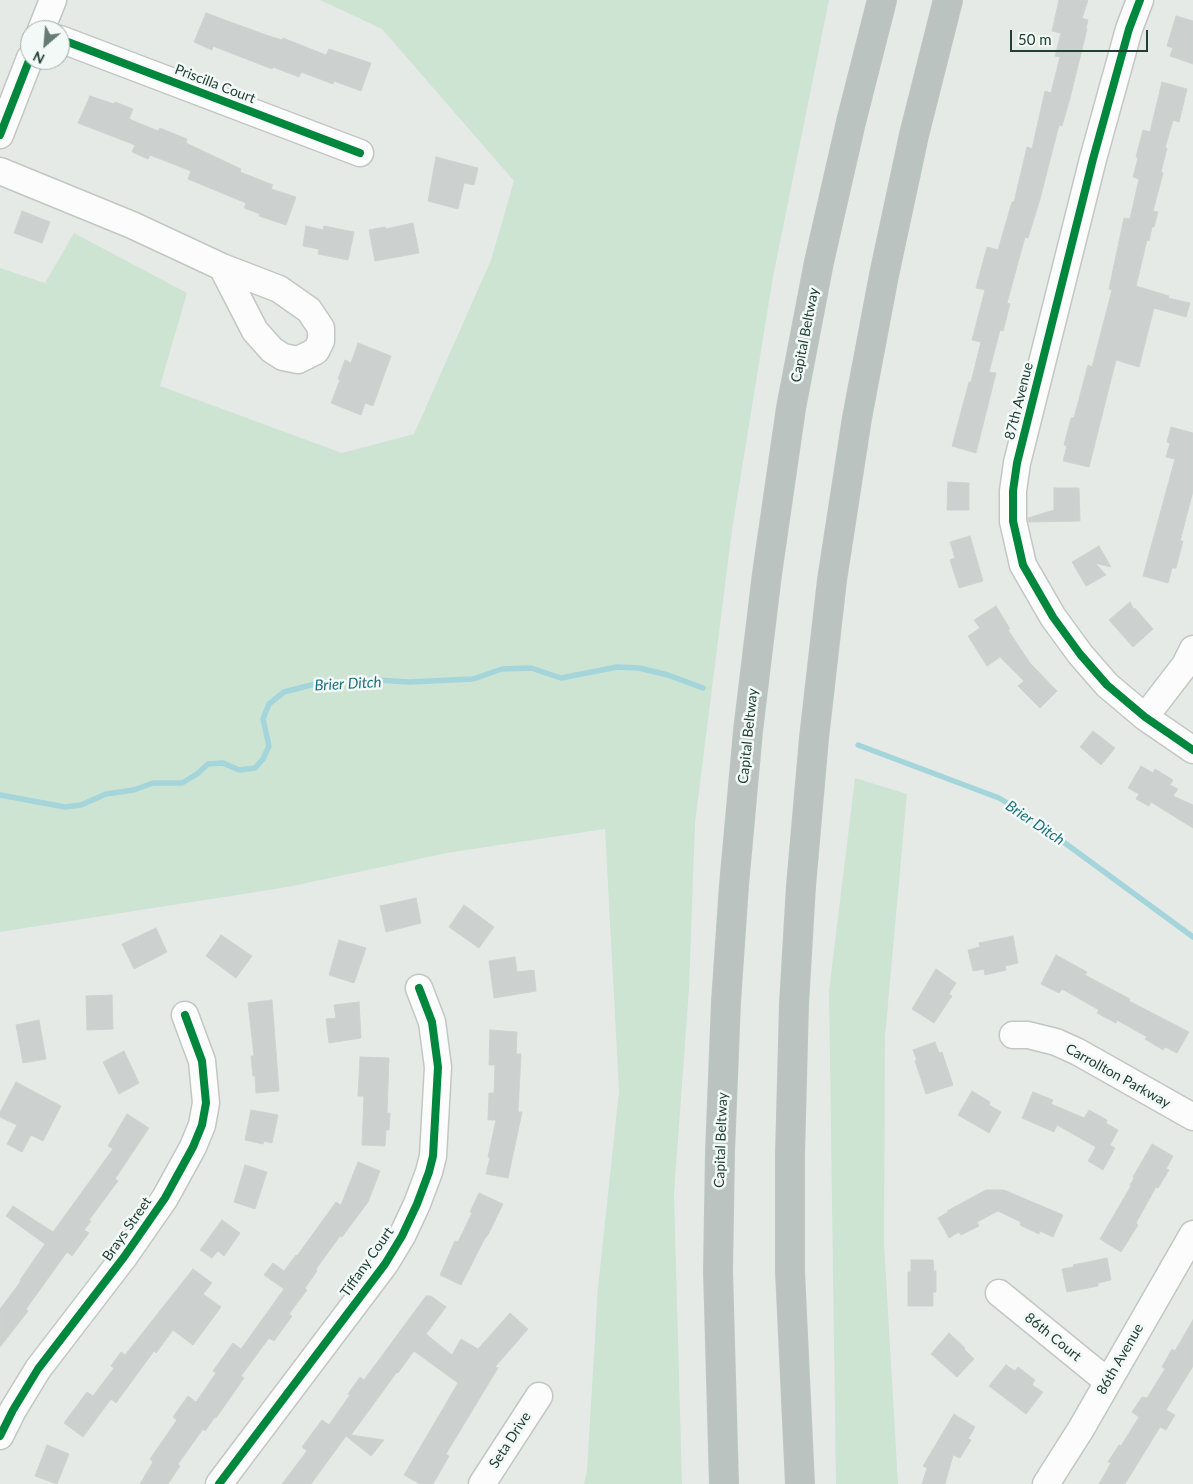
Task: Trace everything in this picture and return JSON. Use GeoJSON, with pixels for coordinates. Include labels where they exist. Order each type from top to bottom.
{"type":"FeatureCollection","features":[{"type":"Feature","properties":{"kind":"highway","name":"Capital Beltway"},"geometry":{"type":"LineString","coordinates":[[724,1484],[718,1271],[720,1152],[726,1002],[748,731],[767,574],[793,399],[824,243],[851,122],[882,0]]}},
{"type":"Feature","properties":{"kind":"highway"},"geometry":{"type":"LineString","coordinates":[[800,1484],[790,1271],[790,1154],[794,1004],[814,738],[832,580],[856,418],[914,135],[948,0]]}},
{"type":"Feature","properties":{"kind":"street"},"geometry":{"type":"LineString","coordinates":[[45,20],[53,0]]}},
{"type":"Feature","properties":{"kind":"street","name":"87th Avenue"},"geometry":{"type":"LineString","coordinates":[[1140,0],[1129,29],[1093,159],[1017,462],[1013,491],[1013,520],[1023,564],[1053,617],[1080,654],[1107,685],[1145,717],[1193,750]]}},
{"type":"Feature","properties":{"kind":"street","name":"Priscilla Court"},"geometry":{"type":"LineString","coordinates":[[70,42],[360,153]]}},
{"type":"Feature","properties":{"kind":"street"},"geometry":{"type":"LineString","coordinates":[[0,135],[25,70]]}},
{"type":"Feature","properties":{"kind":"street"},"geometry":{"type":"LineString","coordinates":[[0,171],[132,225],[222,267]]}},
{"type":"Feature","properties":{"kind":"street"},"geometry":{"type":"LineString","coordinates":[[1145,717],[1185,665],[1193,649]]}},
{"type":"Feature","properties":{"kind":"street","name":"Tiffany Court"},"geometry":{"type":"LineString","coordinates":[[219,1484],[384,1264],[402,1236],[418,1204],[433,1156],[438,1067],[432,1022],[419,988]]}},
{"type":"Feature","properties":{"kind":"street","name":"Brays Street"},"geometry":{"type":"LineString","coordinates":[[0,1436],[12,1410],[38,1369],[124,1257],[165,1198],[193,1147],[202,1125],[206,1103],[202,1061],[185,1015]]}},
{"type":"Feature","properties":{"kind":"street","name":"Carrollton Parkway"},"geometry":{"type":"LineString","coordinates":[[1013,1035],[1028,1035],[1056,1042],[1078,1052],[1193,1117]]}},
{"type":"Feature","properties":{"kind":"street","name":"86th Avenue"},"geometry":{"type":"LineString","coordinates":[[1046,1484],[1081,1429],[1193,1234]]}},
{"type":"Feature","properties":{"kind":"street","name":"86th Court"},"geometry":{"type":"LineString","coordinates":[[998,1293],[1107,1381]]}},
{"type":"Feature","properties":{"kind":"street","name":"Seta Drive"},"geometry":{"type":"LineString","coordinates":[[482,1484],[539,1396]]}},
{"type":"Feature","properties":{"kind":"green space"},"geometry":{"type":"Polygon","coordinates":[[[320,0],[829,0],[773,277],[732,530],[695,823],[689,989],[674,1194],[682,1484],[584,1484],[587,1470],[598,1287],[619,1091],[605,829],[447,853],[288,887],[0,932],[0,268],[45,283],[74,233],[187,293],[160,386],[342,453],[414,434],[491,260],[514,181],[382,29],[320,0]]]}},
{"type":"Feature","properties":{"kind":"green space"},"geometry":{"type":"Polygon","coordinates":[[[855,778],[907,794],[885,1037],[884,1243],[898,1484],[836,1484],[829,991],[855,778]]]}},
{"type":"Feature","properties":{"kind":"building"},"geometry":{"type":"Polygon","coordinates":[[[1059,0],[1088,0],[1082,18],[1088,20],[1087,29],[1062,126],[1059,125],[1040,199],[1028,238],[1025,237],[1007,303],[1010,304],[1003,331],[1000,330],[989,372],[996,373],[976,453],[952,446],[981,342],[972,340],[985,290],[976,288],[987,247],[998,250],[1012,202],[1014,202],[1027,147],[1032,149],[1045,91],[1051,93],[1060,57],[1055,56],[1061,33],[1052,31],[1059,0]]]}},
{"type":"Feature","properties":{"kind":"building"},"geometry":{"type":"Polygon","coordinates":[[[206,13],[266,35],[282,40],[283,38],[326,55],[329,49],[371,63],[361,91],[334,81],[333,84],[301,72],[299,77],[273,67],[272,69],[213,46],[212,50],[194,42],[206,13]]]}},
{"type":"Feature","properties":{"kind":"building"},"geometry":{"type":"Polygon","coordinates":[[[1176,16],[1193,21],[1193,64],[1170,56],[1173,48],[1167,46],[1176,16]]]}},
{"type":"Feature","properties":{"kind":"building"},"geometry":{"type":"Polygon","coordinates":[[[1162,82],[1187,89],[1179,122],[1173,120],[1165,148],[1167,148],[1161,172],[1163,173],[1153,211],[1158,212],[1149,241],[1147,240],[1136,286],[1169,296],[1168,298],[1190,303],[1186,317],[1154,308],[1139,367],[1116,360],[1089,467],[1063,461],[1067,446],[1064,445],[1071,418],[1074,418],[1088,365],[1092,367],[1112,290],[1109,289],[1124,218],[1130,219],[1139,179],[1133,177],[1138,158],[1136,157],[1143,130],[1150,132],[1162,82]]]}},
{"type":"Feature","properties":{"kind":"building"},"geometry":{"type":"Polygon","coordinates":[[[90,96],[133,109],[129,119],[158,131],[160,128],[187,139],[186,143],[241,169],[240,172],[273,185],[271,189],[296,197],[286,225],[259,216],[260,214],[244,208],[246,203],[188,179],[191,171],[150,155],[148,159],[132,152],[135,145],[78,123],[90,96]]]}},
{"type":"Feature","properties":{"kind":"building"},"geometry":{"type":"Polygon","coordinates":[[[436,157],[478,168],[474,185],[464,183],[458,209],[428,201],[436,157]]]}},
{"type":"Feature","properties":{"kind":"building"},"geometry":{"type":"Polygon","coordinates":[[[22,211],[50,222],[42,243],[14,233],[22,211]]]}},
{"type":"Feature","properties":{"kind":"building"},"geometry":{"type":"Polygon","coordinates":[[[413,223],[419,253],[375,261],[369,230],[385,227],[386,229],[413,223]]]}},
{"type":"Feature","properties":{"kind":"building"},"geometry":{"type":"Polygon","coordinates":[[[306,226],[323,230],[324,226],[354,232],[348,260],[318,254],[319,249],[303,246],[306,226]]]}},
{"type":"Feature","properties":{"kind":"building"},"geometry":{"type":"Polygon","coordinates":[[[358,343],[391,356],[373,406],[365,403],[361,415],[331,403],[345,360],[351,363],[358,343]]]}},
{"type":"Feature","properties":{"kind":"building"},"geometry":{"type":"Polygon","coordinates":[[[1171,427],[1193,433],[1193,491],[1180,541],[1183,541],[1176,568],[1172,568],[1168,583],[1143,576],[1175,459],[1166,457],[1170,443],[1167,442],[1171,427]]]}},
{"type":"Feature","properties":{"kind":"building"},"geometry":{"type":"Polygon","coordinates":[[[948,482],[969,483],[969,510],[947,510],[948,482]]]}},
{"type":"Feature","properties":{"kind":"building"},"geometry":{"type":"Polygon","coordinates":[[[1054,488],[1079,488],[1080,521],[1029,522],[1028,518],[1054,510],[1054,488]]]}},
{"type":"Feature","properties":{"kind":"building"},"geometry":{"type":"Polygon","coordinates":[[[970,536],[983,581],[959,588],[950,560],[955,558],[950,542],[970,536]]]}},
{"type":"Feature","properties":{"kind":"building"},"geometry":{"type":"Polygon","coordinates":[[[1099,546],[1111,567],[1095,563],[1106,575],[1086,586],[1072,562],[1099,546]]]}},
{"type":"Feature","properties":{"kind":"building"},"geometry":{"type":"Polygon","coordinates":[[[1130,602],[1134,610],[1135,608],[1153,629],[1133,647],[1109,620],[1130,602]]]}},
{"type":"Feature","properties":{"kind":"building"},"geometry":{"type":"Polygon","coordinates":[[[996,606],[1010,629],[1008,630],[1030,663],[1057,691],[1040,708],[1018,686],[1024,681],[1000,657],[987,666],[968,636],[980,628],[974,620],[996,606]]]}},
{"type":"Feature","properties":{"kind":"building"},"geometry":{"type":"Polygon","coordinates":[[[1093,731],[1115,748],[1101,765],[1080,747],[1093,731]]]}},
{"type":"Feature","properties":{"kind":"building"},"geometry":{"type":"Polygon","coordinates":[[[1141,766],[1153,773],[1155,769],[1173,780],[1170,785],[1178,789],[1173,796],[1193,805],[1193,828],[1151,802],[1149,806],[1136,799],[1139,794],[1128,788],[1141,766]]]}},
{"type":"Feature","properties":{"kind":"building"},"geometry":{"type":"Polygon","coordinates":[[[416,898],[421,923],[386,932],[380,906],[416,898]]]}},
{"type":"Feature","properties":{"kind":"building"},"geometry":{"type":"Polygon","coordinates":[[[464,905],[494,927],[479,948],[449,927],[464,905]]]}},
{"type":"Feature","properties":{"kind":"building"},"geometry":{"type":"Polygon","coordinates":[[[156,928],[167,952],[134,969],[122,944],[156,928]]]}},
{"type":"Feature","properties":{"kind":"building"},"geometry":{"type":"Polygon","coordinates":[[[221,935],[252,956],[236,978],[206,956],[221,935]]]}},
{"type":"Feature","properties":{"kind":"building"},"geometry":{"type":"Polygon","coordinates":[[[1013,936],[1018,963],[1005,966],[1006,970],[985,975],[984,969],[973,971],[968,950],[980,947],[979,943],[1013,936]]]}},
{"type":"Feature","properties":{"kind":"building"},"geometry":{"type":"Polygon","coordinates":[[[339,940],[366,948],[354,983],[329,975],[339,940]]]}},
{"type":"Feature","properties":{"kind":"building"},"geometry":{"type":"Polygon","coordinates":[[[1056,955],[1087,972],[1085,975],[1130,999],[1129,1001],[1189,1032],[1177,1053],[1165,1047],[1163,1050],[1145,1039],[1147,1037],[1117,1020],[1116,1023],[1097,1013],[1099,1010],[1062,989],[1059,993],[1041,984],[1056,955]]]}},
{"type":"Feature","properties":{"kind":"building"},"geometry":{"type":"Polygon","coordinates":[[[515,957],[517,972],[534,970],[536,991],[494,998],[489,961],[515,957]]]}},
{"type":"Feature","properties":{"kind":"building"},"geometry":{"type":"Polygon","coordinates":[[[936,969],[956,983],[949,994],[952,996],[934,1023],[912,1009],[936,969]]]}},
{"type":"Feature","properties":{"kind":"building"},"geometry":{"type":"Polygon","coordinates":[[[112,995],[113,1029],[87,1030],[86,996],[112,995]]]}},
{"type":"Feature","properties":{"kind":"building"},"geometry":{"type":"Polygon","coordinates":[[[272,1000],[279,1091],[256,1093],[251,1056],[254,1056],[248,1003],[272,1000]]]}},
{"type":"Feature","properties":{"kind":"building"},"geometry":{"type":"Polygon","coordinates":[[[359,1002],[361,1038],[329,1043],[326,1019],[336,1018],[334,1005],[359,1002]]]}},
{"type":"Feature","properties":{"kind":"building"},"geometry":{"type":"Polygon","coordinates":[[[39,1020],[46,1059],[23,1063],[16,1025],[39,1020]]]}},
{"type":"Feature","properties":{"kind":"building"},"geometry":{"type":"Polygon","coordinates":[[[490,1030],[517,1032],[516,1054],[521,1054],[518,1112],[522,1112],[508,1178],[486,1174],[496,1120],[488,1120],[489,1093],[494,1093],[495,1065],[489,1065],[490,1030]]]}},
{"type":"Feature","properties":{"kind":"building"},"geometry":{"type":"Polygon","coordinates":[[[935,1042],[939,1053],[942,1052],[953,1085],[926,1094],[913,1050],[935,1042]]]}},
{"type":"Feature","properties":{"kind":"building"},"geometry":{"type":"Polygon","coordinates":[[[124,1051],[139,1083],[119,1094],[103,1062],[124,1051]]]}},
{"type":"Feature","properties":{"kind":"building"},"geometry":{"type":"Polygon","coordinates":[[[360,1057],[389,1058],[387,1113],[390,1113],[389,1130],[386,1130],[385,1146],[362,1145],[364,1096],[358,1096],[360,1057]]]}},
{"type":"Feature","properties":{"kind":"building"},"geometry":{"type":"Polygon","coordinates":[[[16,1082],[61,1106],[43,1141],[31,1135],[22,1152],[7,1144],[17,1125],[0,1117],[0,1112],[16,1082]]]}},
{"type":"Feature","properties":{"kind":"building"},"geometry":{"type":"Polygon","coordinates":[[[972,1091],[990,1102],[989,1105],[1001,1112],[989,1133],[958,1115],[972,1091]]]}},
{"type":"Feature","properties":{"kind":"building"},"geometry":{"type":"Polygon","coordinates":[[[1033,1092],[1053,1100],[1051,1104],[1084,1118],[1089,1110],[1107,1120],[1106,1123],[1118,1130],[1110,1145],[1115,1148],[1103,1170],[1088,1161],[1096,1147],[1057,1125],[1054,1132],[1022,1118],[1033,1092]]]}},
{"type":"Feature","properties":{"kind":"building"},"geometry":{"type":"Polygon","coordinates":[[[251,1110],[278,1115],[272,1143],[264,1141],[263,1144],[245,1140],[251,1110]]]}},
{"type":"Feature","properties":{"kind":"building"},"geometry":{"type":"Polygon","coordinates":[[[127,1114],[149,1128],[115,1179],[118,1181],[89,1220],[91,1221],[84,1230],[89,1233],[72,1256],[67,1252],[26,1309],[28,1311],[0,1347],[0,1309],[45,1244],[6,1216],[13,1206],[53,1232],[113,1149],[108,1146],[127,1114]]]}},
{"type":"Feature","properties":{"kind":"building"},"geometry":{"type":"Polygon","coordinates":[[[1152,1144],[1173,1156],[1166,1169],[1169,1170],[1158,1188],[1156,1187],[1136,1223],[1138,1225],[1121,1252],[1100,1239],[1131,1186],[1133,1177],[1152,1144]]]}},
{"type":"Feature","properties":{"kind":"building"},"geometry":{"type":"Polygon","coordinates":[[[358,1162],[380,1171],[368,1202],[316,1269],[317,1271],[305,1288],[307,1290],[289,1314],[292,1316],[274,1341],[269,1338],[241,1376],[244,1378],[216,1418],[205,1431],[203,1429],[178,1464],[180,1466],[168,1484],[140,1484],[153,1462],[150,1459],[177,1420],[173,1417],[188,1396],[196,1402],[216,1373],[213,1371],[233,1343],[241,1349],[284,1289],[264,1275],[273,1263],[284,1271],[336,1202],[341,1205],[358,1162]]]}},
{"type":"Feature","properties":{"kind":"building"},"geometry":{"type":"Polygon","coordinates":[[[245,1165],[267,1172],[255,1209],[234,1202],[245,1165]]]}},
{"type":"Feature","properties":{"kind":"building"},"geometry":{"type":"Polygon","coordinates":[[[986,1190],[1004,1190],[1063,1215],[1053,1237],[1040,1231],[1039,1234],[1020,1225],[1021,1222],[998,1211],[977,1222],[979,1226],[961,1235],[959,1232],[949,1238],[938,1218],[947,1211],[986,1190]]]}},
{"type":"Feature","properties":{"kind":"building"},"geometry":{"type":"Polygon","coordinates":[[[479,1193],[503,1204],[461,1285],[440,1275],[455,1241],[458,1242],[472,1213],[470,1212],[479,1193]]]}},
{"type":"Feature","properties":{"kind":"building"},"geometry":{"type":"Polygon","coordinates":[[[222,1220],[240,1233],[224,1256],[218,1251],[212,1258],[200,1250],[222,1220]]]}},
{"type":"Feature","properties":{"kind":"building"},"geometry":{"type":"Polygon","coordinates":[[[1107,1258],[1111,1280],[1098,1283],[1098,1286],[1067,1292],[1062,1269],[1107,1258]]]}},
{"type":"Feature","properties":{"kind":"building"},"geometry":{"type":"Polygon","coordinates":[[[911,1260],[933,1260],[934,1271],[936,1271],[936,1292],[933,1292],[933,1306],[908,1306],[908,1272],[911,1272],[911,1260]]]}},
{"type":"Feature","properties":{"kind":"building"},"geometry":{"type":"Polygon","coordinates":[[[193,1269],[212,1283],[203,1294],[221,1307],[193,1345],[173,1330],[156,1353],[154,1351],[116,1403],[111,1399],[83,1437],[64,1423],[87,1392],[93,1396],[114,1368],[111,1366],[121,1352],[125,1355],[193,1269]]]}},
{"type":"Feature","properties":{"kind":"building"},"geometry":{"type":"Polygon","coordinates":[[[426,1296],[431,1296],[446,1307],[426,1334],[452,1355],[461,1339],[478,1349],[510,1313],[528,1329],[495,1367],[498,1368],[446,1454],[449,1456],[433,1484],[420,1484],[404,1475],[458,1383],[414,1351],[351,1435],[384,1440],[371,1456],[346,1436],[311,1484],[282,1484],[307,1451],[302,1447],[322,1420],[329,1425],[360,1377],[364,1380],[426,1296]]]}},
{"type":"Feature","properties":{"kind":"building"},"geometry":{"type":"Polygon","coordinates":[[[1193,1320],[1193,1366],[1166,1410],[1175,1415],[1166,1430],[1160,1427],[1125,1484],[1099,1484],[1111,1463],[1108,1462],[1119,1445],[1121,1446],[1139,1417],[1132,1412],[1142,1397],[1147,1398],[1165,1369],[1162,1367],[1172,1349],[1175,1351],[1193,1320]]]}},
{"type":"Feature","properties":{"kind":"building"},"geometry":{"type":"Polygon","coordinates":[[[949,1333],[974,1359],[957,1377],[931,1354],[949,1333]]]}},
{"type":"Feature","properties":{"kind":"building"},"geometry":{"type":"Polygon","coordinates":[[[1006,1365],[1015,1371],[1018,1367],[1035,1380],[1032,1385],[1043,1392],[1026,1414],[989,1386],[1006,1365]]]}},
{"type":"Feature","properties":{"kind":"building"},"geometry":{"type":"Polygon","coordinates":[[[954,1414],[975,1427],[968,1439],[971,1440],[960,1458],[953,1455],[945,1484],[922,1484],[927,1468],[923,1466],[954,1414]]]}},
{"type":"Feature","properties":{"kind":"building"},"geometry":{"type":"Polygon","coordinates":[[[47,1445],[69,1454],[57,1484],[35,1476],[47,1445]]]}},
{"type":"Feature","properties":{"kind":"waterway","name":"Brier Ditch"},"geometry":{"type":"LineString","coordinates":[[0,795],[65,807],[81,805],[106,794],[134,790],[153,783],[182,783],[197,774],[208,764],[223,763],[239,770],[255,768],[263,759],[269,746],[263,719],[269,704],[284,692],[315,684],[378,680],[409,682],[473,679],[502,669],[531,668],[561,678],[617,667],[639,668],[668,675],[703,688]]}},
{"type":"Feature","properties":{"kind":"waterway","name":"Brier Ditch"},"geometry":{"type":"LineString","coordinates":[[858,745],[999,798],[1024,813],[1193,937]]}},
{"type":"Feature","properties":{"kind":"cycle path"},"geometry":{"type":"LineString","coordinates":[[1140,0],[1129,29],[1093,159],[1017,463],[1013,491],[1013,521],[1023,565],[1053,617],[1080,654],[1107,685],[1145,717],[1193,750]]}},
{"type":"Feature","properties":{"kind":"cycle path"},"geometry":{"type":"LineString","coordinates":[[70,43],[360,153]]}},
{"type":"Feature","properties":{"kind":"cycle path"},"geometry":{"type":"LineString","coordinates":[[0,135],[25,70]]}},
{"type":"Feature","properties":{"kind":"cycle path"},"geometry":{"type":"LineString","coordinates":[[219,1484],[385,1264],[402,1236],[417,1204],[433,1156],[438,1067],[432,1022],[419,988]]}},
{"type":"Feature","properties":{"kind":"cycle path"},"geometry":{"type":"LineString","coordinates":[[0,1436],[13,1410],[38,1369],[124,1257],[165,1198],[193,1147],[202,1125],[206,1103],[202,1061],[185,1015]]}}]}
